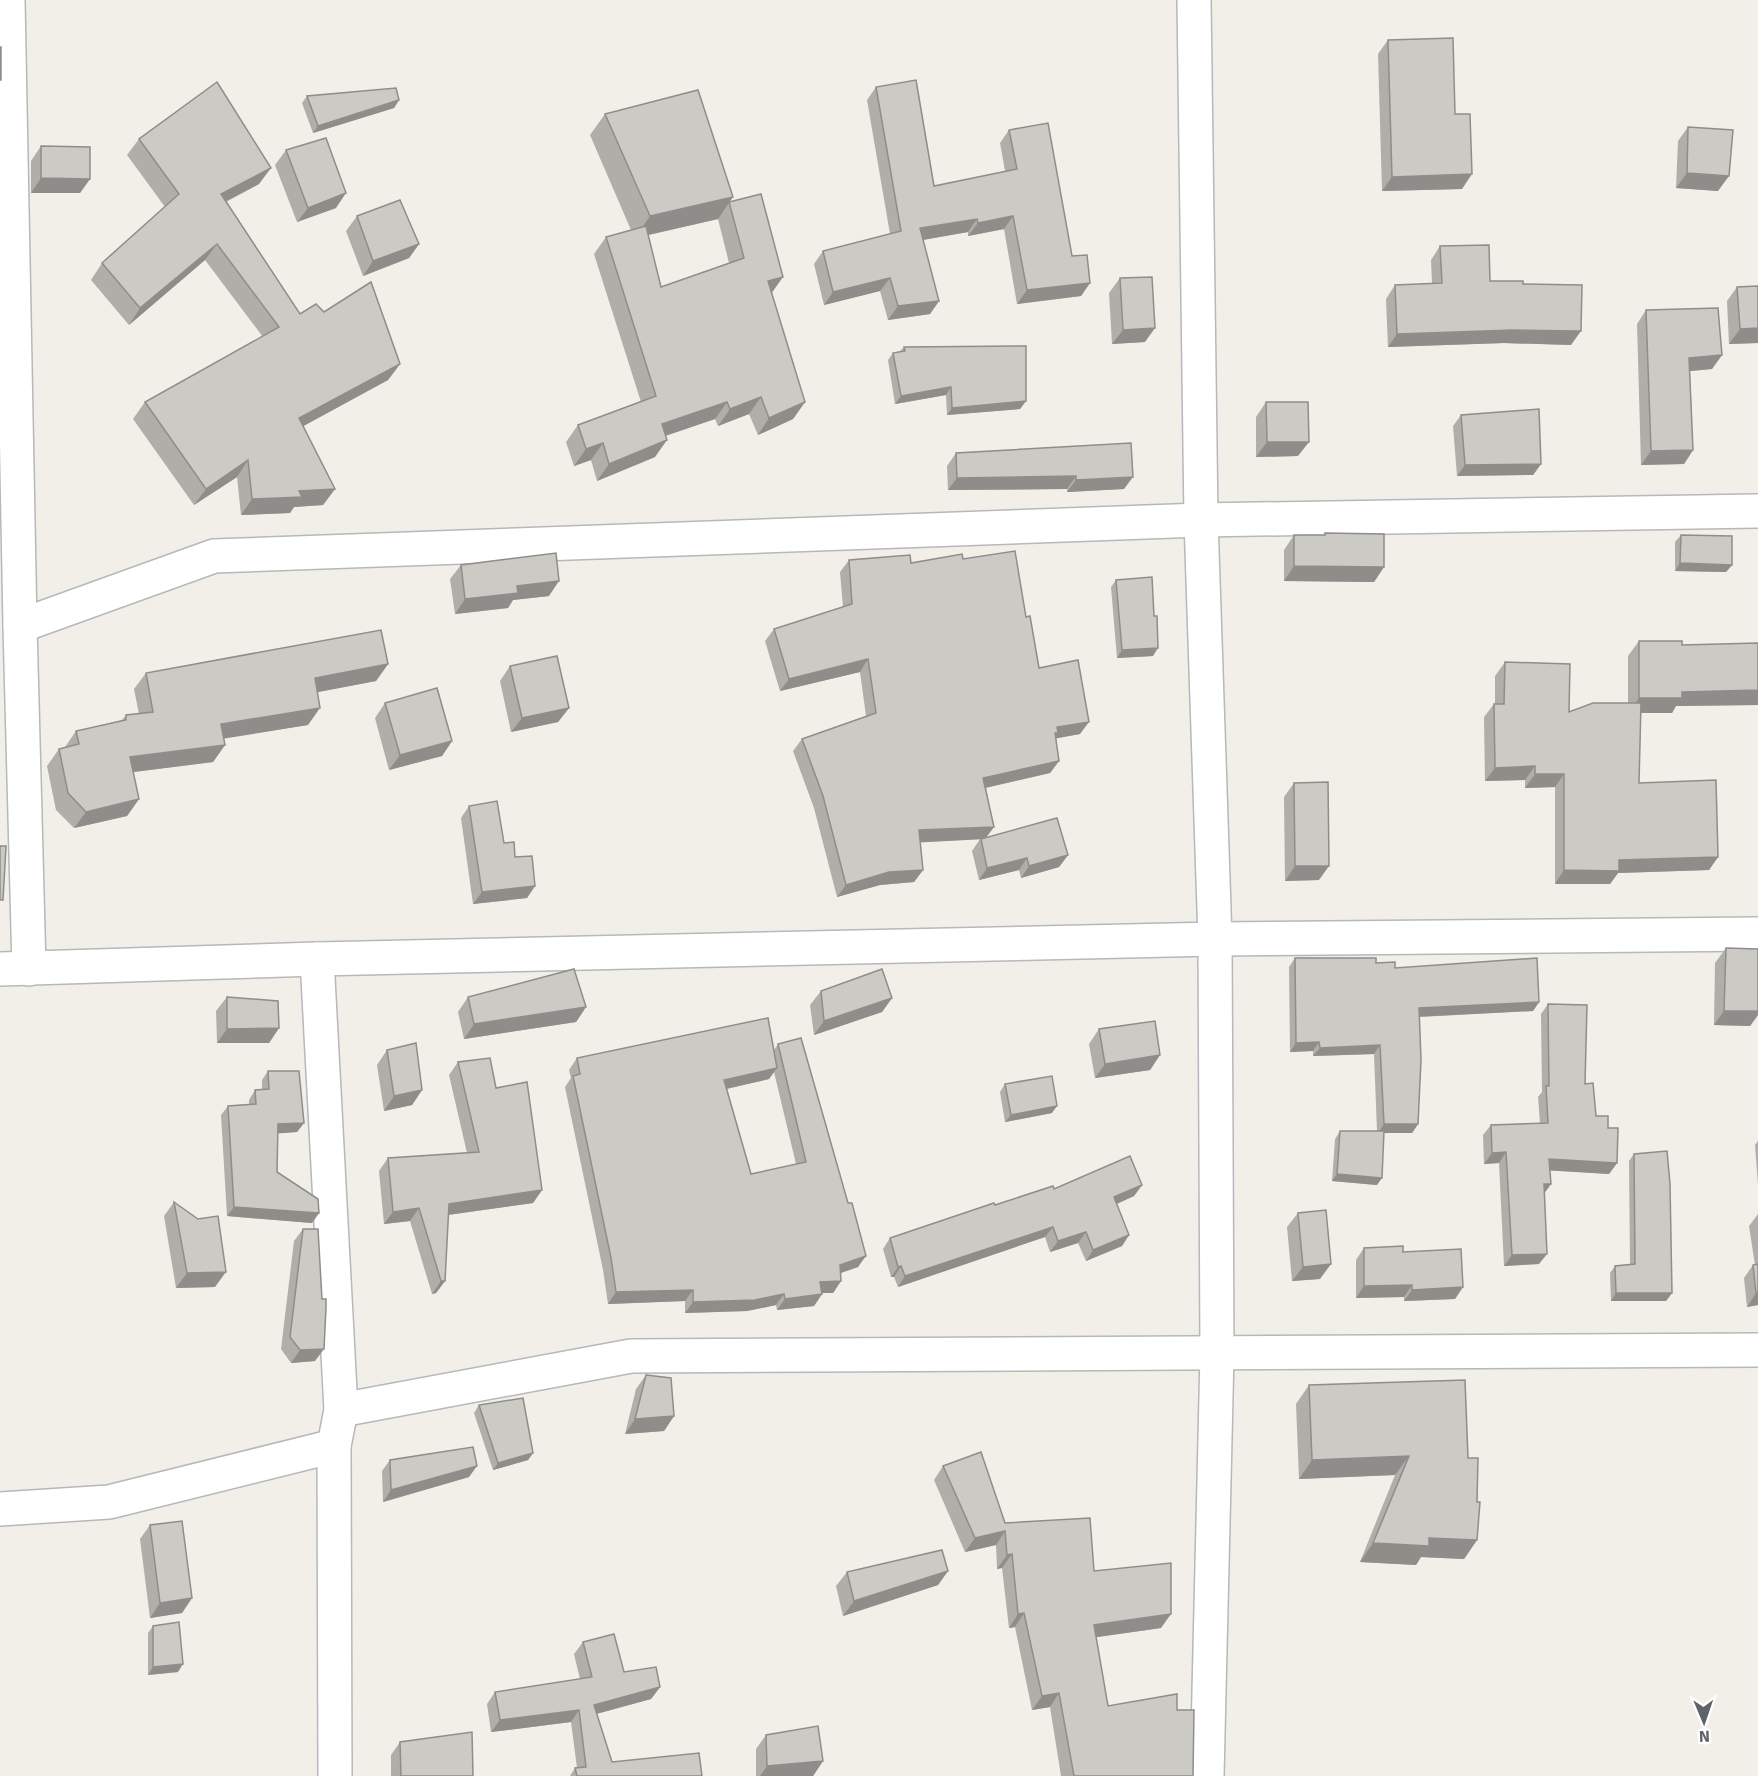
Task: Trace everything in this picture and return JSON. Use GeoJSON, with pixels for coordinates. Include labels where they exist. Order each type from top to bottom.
{"type":"FeatureCollection","features":[{"type":"Feature","properties":{"kind":"street"},"geometry":{"type":"LineString","coordinates":[[8,0],[20,626],[15,969],[317,959],[1215,939],[1758,934]]}},
{"type":"Feature","properties":{"kind":"street"},"geometry":{"type":"LineString","coordinates":[[1194,0],[1201,520],[1215,939],[1217,1354],[1207,1776]]}},
{"type":"Feature","properties":{"kind":"street"},"geometry":{"type":"LineString","coordinates":[[20,626],[214,556],[1201,520],[1758,511]]}},
{"type":"Feature","properties":{"kind":"street"},"geometry":{"type":"LineString","coordinates":[[317,959],[341,1410],[333,1446],[335,1776]]}},
{"type":"Feature","properties":{"kind":"street"},"geometry":{"type":"LineString","coordinates":[[341,1410],[631,1356],[1758,1350]]}},
{"type":"Feature","properties":{"kind":"street"},"geometry":{"type":"LineString","coordinates":[[0,1509],[109,1502],[333,1446]]}},
{"type":"Feature","properties":{"kind":"building"},"geometry":{"type":"Polygon","coordinates":[[[1453,38],[1455,114],[1470,114],[1472,174],[1392,177],[1388,40],[1453,38]]]}},
{"type":"Feature","properties":{"kind":"building"},"geometry":{"type":"Polygon","coordinates":[[[1,47],[1,80],[0,80],[1,47]]]}},
{"type":"Feature","properties":{"kind":"building"},"geometry":{"type":"Polygon","coordinates":[[[916,80],[934,186],[1017,169],[1009,130],[1048,123],[1072,256],[1087,255],[1090,283],[1027,290],[1013,216],[978,223],[977,219],[920,228],[939,301],[898,306],[890,278],[833,292],[823,251],[901,231],[876,87],[916,80]]]}},
{"type":"Feature","properties":{"kind":"building"},"geometry":{"type":"Polygon","coordinates":[[[217,82],[271,168],[221,194],[300,314],[316,304],[324,312],[371,282],[400,364],[299,418],[335,489],[299,491],[302,497],[252,499],[248,460],[206,489],[145,402],[279,327],[217,244],[140,308],[102,263],[179,194],[139,139],[217,82]]]}},
{"type":"Feature","properties":{"kind":"building"},"geometry":{"type":"Polygon","coordinates":[[[396,88],[399,100],[318,126],[307,96],[396,88]]]}},
{"type":"Feature","properties":{"kind":"building"},"geometry":{"type":"Polygon","coordinates":[[[698,90],[733,197],[650,216],[605,114],[698,90]]]}},
{"type":"Feature","properties":{"kind":"building"},"geometry":{"type":"Polygon","coordinates":[[[1688,127],[1733,130],[1729,176],[1687,173],[1688,127]]]}},
{"type":"Feature","properties":{"kind":"building"},"geometry":{"type":"Polygon","coordinates":[[[326,138],[346,193],[308,208],[286,150],[326,138]]]}},
{"type":"Feature","properties":{"kind":"building"},"geometry":{"type":"Polygon","coordinates":[[[41,146],[90,147],[90,179],[41,178],[41,146]]]}},
{"type":"Feature","properties":{"kind":"building"},"geometry":{"type":"Polygon","coordinates":[[[761,194],[783,277],[768,281],[805,402],[769,418],[761,397],[730,409],[727,402],[662,424],[667,440],[609,464],[603,443],[586,449],[578,425],[656,396],[606,237],[646,226],[661,287],[744,258],[729,202],[761,194]]]}},
{"type":"Feature","properties":{"kind":"building"},"geometry":{"type":"Polygon","coordinates":[[[400,200],[419,244],[373,261],[357,216],[400,200]]]}},
{"type":"Feature","properties":{"kind":"building"},"geometry":{"type":"Polygon","coordinates":[[[1489,245],[1490,281],[1582,285],[1581,331],[1513,330],[1397,334],[1395,285],[1442,283],[1440,246],[1489,245]]]}},
{"type":"Feature","properties":{"kind":"building"},"geometry":{"type":"Polygon","coordinates":[[[1152,277],[1155,328],[1123,330],[1120,278],[1152,277]]]}},
{"type":"Feature","properties":{"kind":"building"},"geometry":{"type":"Polygon","coordinates":[[[1758,286],[1758,328],[1740,329],[1737,287],[1758,286]]]}},
{"type":"Feature","properties":{"kind":"building"},"geometry":{"type":"Polygon","coordinates":[[[1718,308],[1722,355],[1689,358],[1693,450],[1651,451],[1646,310],[1718,308]]]}},
{"type":"Feature","properties":{"kind":"building"},"geometry":{"type":"Polygon","coordinates":[[[1026,346],[1026,401],[952,408],[951,387],[901,396],[893,353],[905,351],[904,347],[1026,346]]]}},
{"type":"Feature","properties":{"kind":"building"},"geometry":{"type":"Polygon","coordinates":[[[1266,402],[1308,402],[1309,442],[1267,442],[1266,402]]]}},
{"type":"Feature","properties":{"kind":"building"},"geometry":{"type":"Polygon","coordinates":[[[1539,409],[1541,464],[1465,465],[1461,415],[1539,409]]]}},
{"type":"Feature","properties":{"kind":"building"},"geometry":{"type":"Polygon","coordinates":[[[1131,443],[1133,477],[1076,480],[1076,476],[957,478],[956,453],[1131,443]]]}},
{"type":"Feature","properties":{"kind":"building"},"geometry":{"type":"Polygon","coordinates":[[[1325,533],[1384,534],[1384,567],[1294,566],[1294,535],[1325,535],[1325,533]]]}},
{"type":"Feature","properties":{"kind":"building"},"geometry":{"type":"Polygon","coordinates":[[[1681,535],[1732,536],[1732,565],[1680,563],[1681,535]]]}},
{"type":"Feature","properties":{"kind":"building"},"geometry":{"type":"Polygon","coordinates":[[[1015,551],[1026,617],[1030,616],[1039,668],[1078,660],[1089,722],[1057,727],[1058,733],[1055,733],[1059,761],[983,778],[994,827],[919,830],[923,870],[889,872],[846,885],[823,796],[802,739],[876,713],[868,659],[789,679],[774,629],[852,604],[849,560],[910,555],[911,563],[962,554],[963,559],[1015,551]]]}},
{"type":"Feature","properties":{"kind":"building"},"geometry":{"type":"Polygon","coordinates":[[[556,553],[559,581],[517,586],[518,593],[465,599],[461,565],[556,553]]]}},
{"type":"Feature","properties":{"kind":"building"},"geometry":{"type":"Polygon","coordinates":[[[1152,577],[1158,648],[1122,650],[1116,580],[1152,577]]]}},
{"type":"Feature","properties":{"kind":"building"},"geometry":{"type":"Polygon","coordinates":[[[381,630],[388,664],[315,678],[320,708],[221,724],[225,745],[130,757],[139,799],[86,812],[68,793],[59,749],[79,744],[76,731],[126,720],[126,715],[153,712],[146,673],[381,630]]]}},
{"type":"Feature","properties":{"kind":"building"},"geometry":{"type":"Polygon","coordinates":[[[1639,641],[1682,641],[1682,645],[1758,643],[1758,690],[1682,692],[1682,698],[1639,698],[1639,641]]]}},
{"type":"Feature","properties":{"kind":"building"},"geometry":{"type":"Polygon","coordinates":[[[557,656],[569,708],[522,718],[510,666],[557,656]]]}},
{"type":"Feature","properties":{"kind":"building"},"geometry":{"type":"Polygon","coordinates":[[[1505,662],[1570,664],[1569,712],[1593,703],[1641,703],[1639,783],[1716,780],[1718,857],[1619,860],[1619,871],[1564,870],[1564,774],[1535,774],[1535,766],[1495,768],[1494,704],[1504,704],[1505,662]]]}},
{"type":"Feature","properties":{"kind":"building"},"geometry":{"type":"Polygon","coordinates":[[[437,688],[452,741],[400,755],[385,703],[437,688]]]}},
{"type":"Feature","properties":{"kind":"building"},"geometry":{"type":"Polygon","coordinates":[[[1328,782],[1329,866],[1295,866],[1294,783],[1328,782]]]}},
{"type":"Feature","properties":{"kind":"building"},"geometry":{"type":"Polygon","coordinates":[[[497,801],[504,843],[514,842],[515,857],[532,856],[535,886],[482,892],[469,806],[497,801]]]}},
{"type":"Feature","properties":{"kind":"building"},"geometry":{"type":"Polygon","coordinates":[[[1057,818],[1068,855],[1029,866],[1027,858],[987,868],[981,839],[1057,818]]]}},
{"type":"Feature","properties":{"kind":"building"},"geometry":{"type":"Polygon","coordinates":[[[0,846],[6,846],[3,900],[0,900],[0,846]]]}},
{"type":"Feature","properties":{"kind":"building"},"geometry":{"type":"Polygon","coordinates":[[[1726,948],[1758,949],[1758,1011],[1724,1011],[1726,948]]]}},
{"type":"Feature","properties":{"kind":"building"},"geometry":{"type":"Polygon","coordinates":[[[1295,958],[1376,958],[1376,963],[1395,962],[1395,968],[1537,958],[1539,1002],[1419,1008],[1421,1060],[1418,1124],[1384,1124],[1380,1045],[1320,1048],[1319,1042],[1296,1043],[1295,958]]]}},
{"type":"Feature","properties":{"kind":"building"},"geometry":{"type":"Polygon","coordinates":[[[574,969],[586,1007],[474,1024],[468,997],[574,969]]]}},
{"type":"Feature","properties":{"kind":"building"},"geometry":{"type":"Polygon","coordinates":[[[882,969],[892,998],[824,1021],[821,991],[882,969]]]}},
{"type":"Feature","properties":{"kind":"building"},"geometry":{"type":"Polygon","coordinates":[[[227,997],[278,1001],[279,1028],[227,1029],[227,997]]]}},
{"type":"Feature","properties":{"kind":"building"},"geometry":{"type":"Polygon","coordinates":[[[1548,1004],[1587,1005],[1585,1084],[1593,1083],[1596,1116],[1608,1116],[1608,1128],[1618,1128],[1617,1163],[1549,1159],[1551,1184],[1544,1184],[1547,1254],[1512,1255],[1506,1152],[1492,1153],[1491,1125],[1548,1123],[1546,1086],[1549,1086],[1548,1004]]]}},
{"type":"Feature","properties":{"kind":"building"},"geometry":{"type":"Polygon","coordinates":[[[768,1018],[777,1068],[724,1080],[751,1174],[806,1162],[778,1044],[801,1038],[848,1203],[852,1203],[866,1256],[840,1265],[841,1281],[820,1282],[822,1294],[785,1299],[784,1294],[755,1300],[693,1302],[693,1290],[616,1292],[573,1076],[580,1074],[577,1058],[768,1018]]]}},
{"type":"Feature","properties":{"kind":"building"},"geometry":{"type":"Polygon","coordinates":[[[1155,1021],[1160,1055],[1105,1064],[1099,1029],[1155,1021]]]}},
{"type":"Feature","properties":{"kind":"building"},"geometry":{"type":"Polygon","coordinates":[[[416,1043],[422,1090],[394,1096],[387,1050],[416,1043]]]}},
{"type":"Feature","properties":{"kind":"building"},"geometry":{"type":"Polygon","coordinates":[[[490,1058],[496,1088],[527,1082],[542,1190],[449,1204],[445,1281],[441,1281],[419,1208],[393,1212],[388,1158],[479,1152],[458,1062],[490,1058]]]}},
{"type":"Feature","properties":{"kind":"building"},"geometry":{"type":"Polygon","coordinates":[[[268,1071],[299,1071],[304,1123],[278,1124],[277,1172],[318,1199],[319,1213],[234,1207],[228,1106],[256,1104],[255,1090],[269,1089],[268,1071]]]}},
{"type":"Feature","properties":{"kind":"building"},"geometry":{"type":"Polygon","coordinates":[[[1052,1076],[1057,1106],[1011,1115],[1005,1084],[1052,1076]]]}},
{"type":"Feature","properties":{"kind":"building"},"geometry":{"type":"Polygon","coordinates":[[[1340,1131],[1384,1131],[1382,1178],[1337,1174],[1340,1131]]]}},
{"type":"Feature","properties":{"kind":"building"},"geometry":{"type":"Polygon","coordinates":[[[1667,1151],[1670,1184],[1672,1293],[1616,1293],[1615,1266],[1635,1264],[1634,1154],[1667,1151]]]}},
{"type":"Feature","properties":{"kind":"building"},"geometry":{"type":"Polygon","coordinates":[[[1130,1156],[1142,1185],[1114,1197],[1129,1235],[1093,1250],[1086,1232],[1058,1241],[1053,1227],[905,1276],[901,1266],[898,1267],[890,1238],[994,1203],[995,1205],[1053,1186],[1054,1189],[1130,1156]]]}},
{"type":"Feature","properties":{"kind":"building"},"geometry":{"type":"Polygon","coordinates":[[[174,1202],[198,1219],[218,1216],[226,1272],[187,1273],[174,1202]]]}},
{"type":"Feature","properties":{"kind":"building"},"geometry":{"type":"Polygon","coordinates":[[[1326,1210],[1331,1264],[1303,1267],[1298,1213],[1326,1210]]]}},
{"type":"Feature","properties":{"kind":"building"},"geometry":{"type":"Polygon","coordinates":[[[303,1229],[318,1229],[322,1299],[326,1299],[324,1349],[300,1350],[290,1337],[303,1229]]]}},
{"type":"Feature","properties":{"kind":"building"},"geometry":{"type":"Polygon","coordinates":[[[1403,1246],[1403,1252],[1461,1249],[1463,1287],[1412,1290],[1412,1285],[1364,1286],[1364,1248],[1403,1246]]]}},
{"type":"Feature","properties":{"kind":"building"},"geometry":{"type":"Polygon","coordinates":[[[1758,1264],[1758,1293],[1756,1293],[1753,1265],[1758,1264]]]}},
{"type":"Feature","properties":{"kind":"building"},"geometry":{"type":"Polygon","coordinates":[[[646,1375],[671,1378],[674,1416],[635,1419],[646,1375]]]}},
{"type":"Feature","properties":{"kind":"building"},"geometry":{"type":"Polygon","coordinates":[[[1465,1380],[1468,1458],[1478,1458],[1477,1502],[1480,1502],[1477,1540],[1429,1538],[1429,1546],[1373,1543],[1409,1456],[1312,1460],[1309,1385],[1465,1380]]]}},
{"type":"Feature","properties":{"kind":"building"},"geometry":{"type":"Polygon","coordinates":[[[523,1398],[533,1453],[498,1463],[479,1405],[523,1398]]]}},
{"type":"Feature","properties":{"kind":"building"},"geometry":{"type":"Polygon","coordinates":[[[473,1447],[477,1466],[391,1490],[390,1460],[473,1447]]]}},
{"type":"Feature","properties":{"kind":"building"},"geometry":{"type":"Polygon","coordinates":[[[981,1452],[1005,1523],[1090,1518],[1094,1571],[1171,1563],[1171,1614],[1094,1625],[1108,1706],[1177,1694],[1177,1710],[1194,1710],[1193,1776],[1074,1776],[1059,1693],[1042,1696],[1024,1613],[1018,1614],[1012,1554],[1007,1555],[1005,1531],[975,1538],[943,1466],[981,1452]]]}},
{"type":"Feature","properties":{"kind":"building"},"geometry":{"type":"Polygon","coordinates":[[[182,1521],[192,1598],[160,1603],[150,1525],[182,1521]]]}},
{"type":"Feature","properties":{"kind":"building"},"geometry":{"type":"Polygon","coordinates":[[[942,1550],[948,1571],[854,1601],[847,1572],[942,1550]]]}},
{"type":"Feature","properties":{"kind":"building"},"geometry":{"type":"Polygon","coordinates":[[[179,1622],[183,1664],[153,1667],[153,1626],[179,1622]]]}},
{"type":"Feature","properties":{"kind":"building"},"geometry":{"type":"Polygon","coordinates":[[[614,1634],[624,1672],[656,1667],[660,1687],[594,1705],[612,1762],[699,1753],[702,1776],[577,1776],[575,1768],[586,1767],[579,1710],[500,1720],[495,1692],[592,1677],[583,1642],[614,1634]]]}},
{"type":"Feature","properties":{"kind":"building"},"geometry":{"type":"Polygon","coordinates":[[[818,1726],[823,1761],[767,1766],[766,1735],[818,1726]]]}},
{"type":"Feature","properties":{"kind":"building"},"geometry":{"type":"Polygon","coordinates":[[[472,1732],[473,1776],[401,1776],[400,1742],[472,1732]]]}}]}
